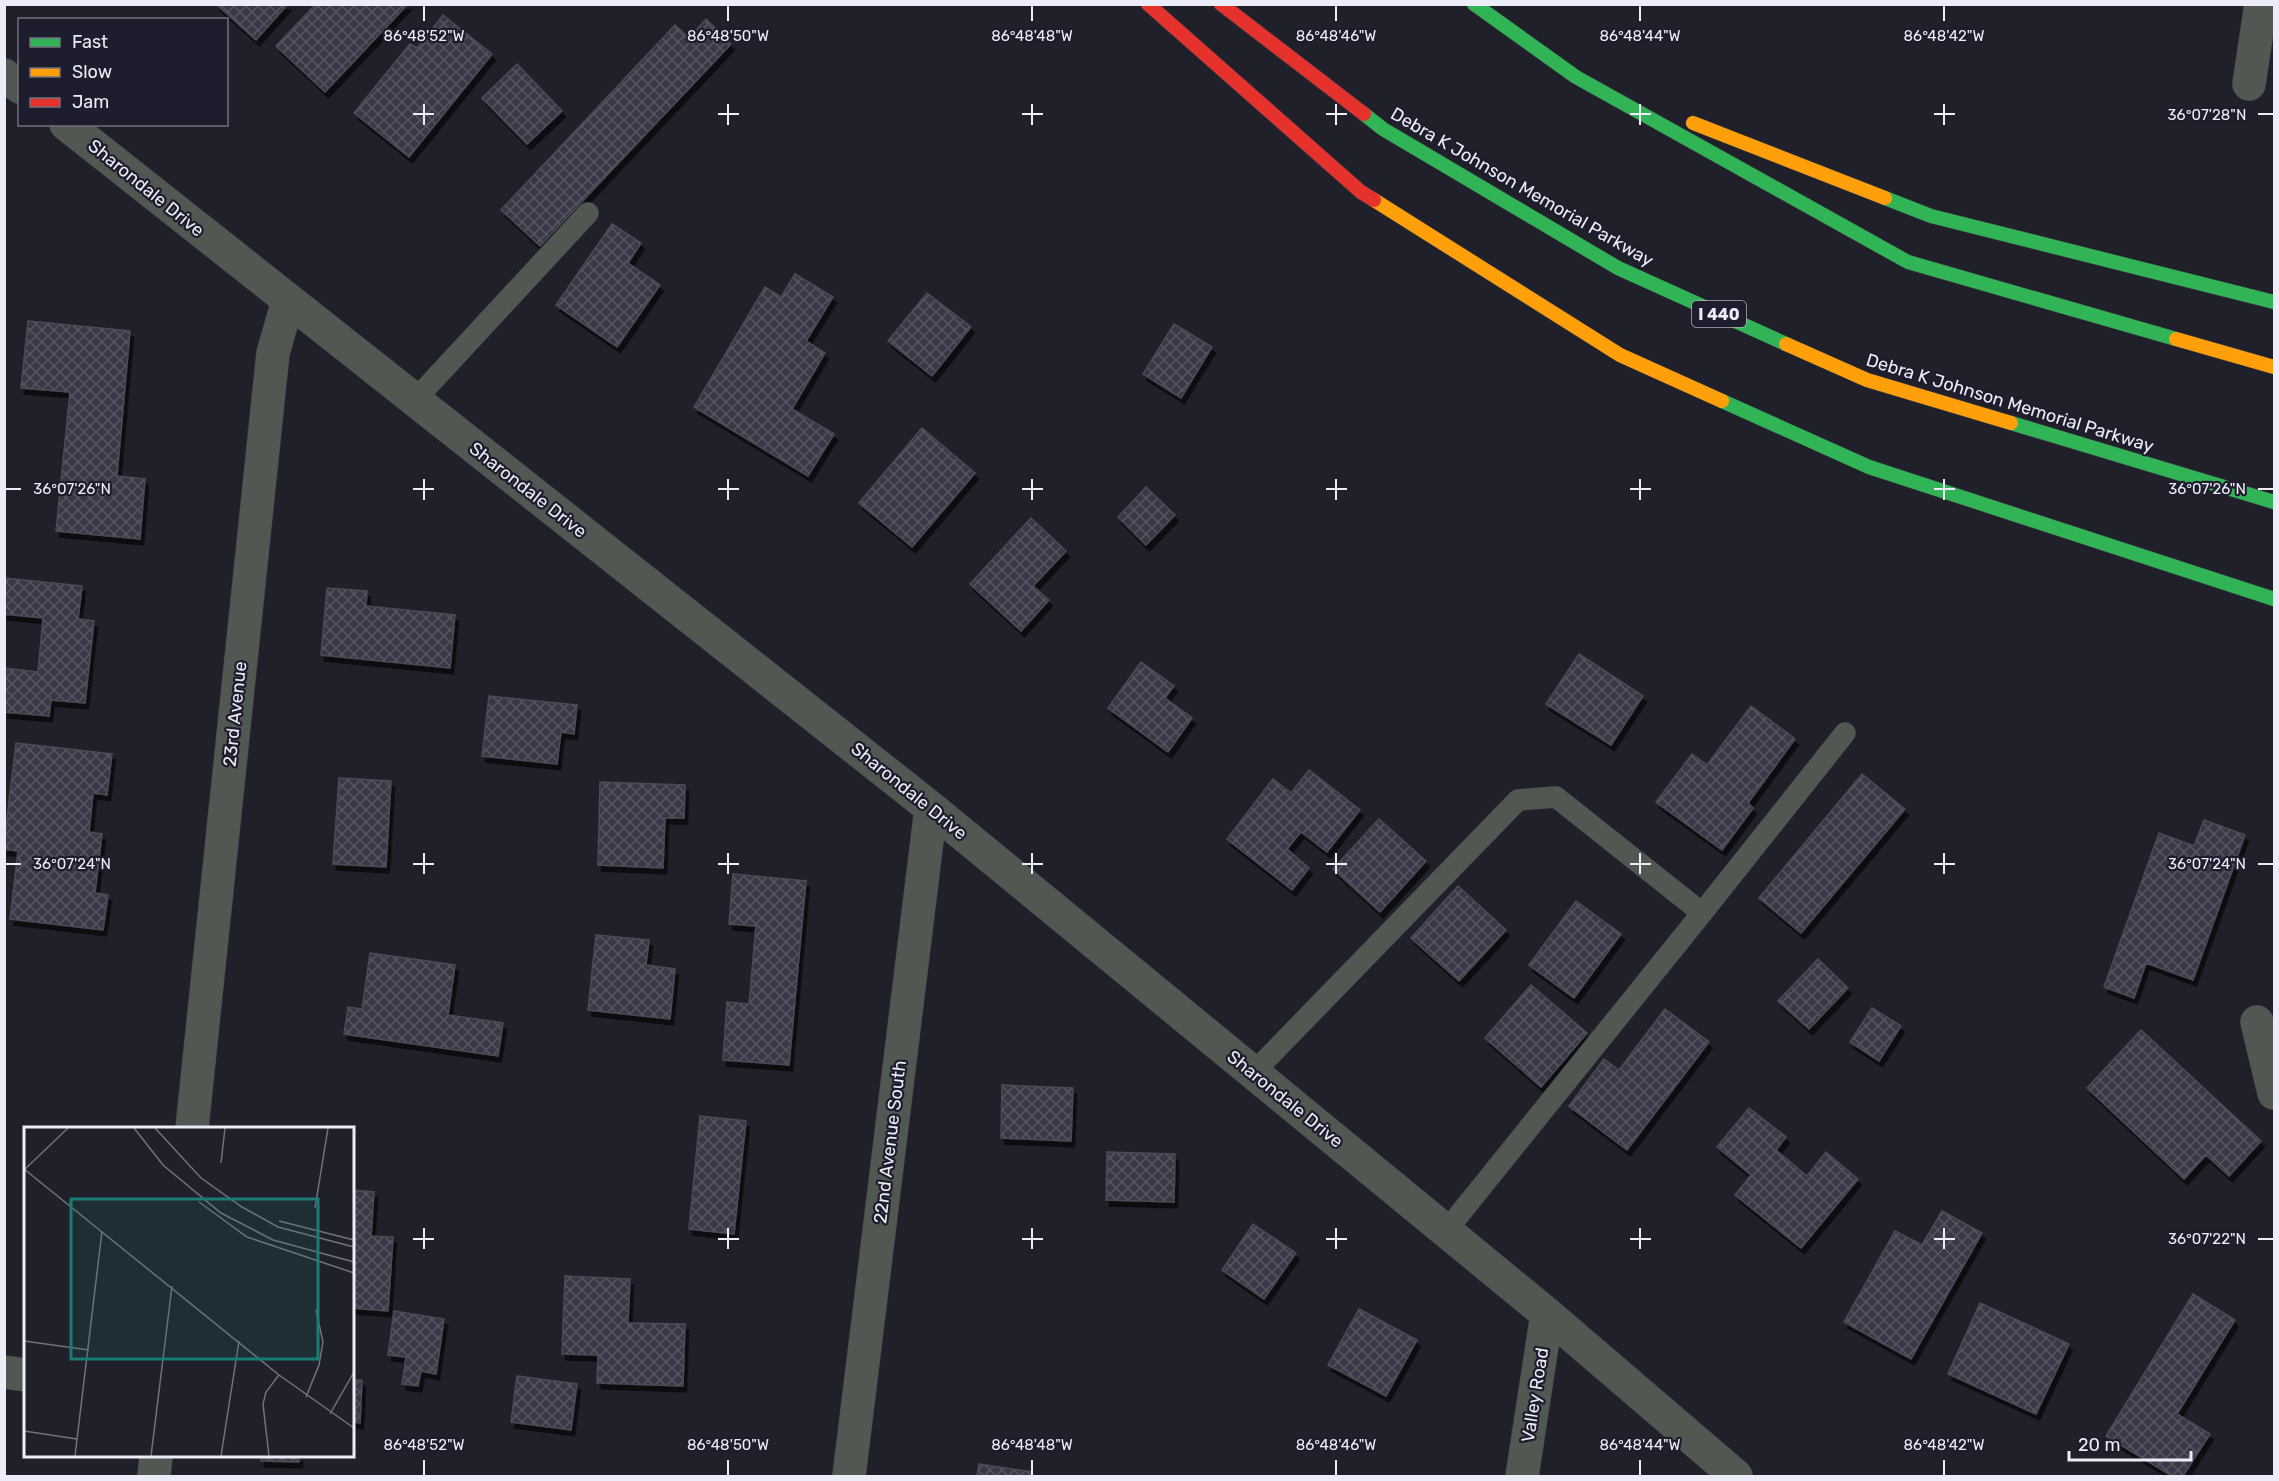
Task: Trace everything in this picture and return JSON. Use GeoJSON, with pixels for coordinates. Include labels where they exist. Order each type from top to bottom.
{"type":"FeatureCollection","features":[{"type":"Feature","properties":{"kind":"highway"},"geometry":{"type":"LineString","coordinates":[[1148,4],[1361,192],[1620,356],[1869,467],[2244,591],[2274,598]]}},
{"type":"Feature","properties":{"kind":"highway","name":"Debra K Johnson Memorial Parkway"},"geometry":{"type":"LineString","coordinates":[[1221,4],[1383,129],[1618,268],[1867,380],[2274,502]]}},
{"type":"Feature","properties":{"kind":"highway"},"geometry":{"type":"LineString","coordinates":[[1474,4],[1576,77],[1908,262],[2274,367]]}},
{"type":"Feature","properties":{"kind":"highway"},"geometry":{"type":"LineString","coordinates":[[1576,77],[1931,216],[2274,303]]}},
{"type":"Feature","properties":{"kind":"street"},"geometry":{"type":"LineString","coordinates":[[2249,84],[2261,4]]}},
{"type":"Feature","properties":{"kind":"street"},"geometry":{"type":"LineString","coordinates":[[4,75],[18,86]]}},
{"type":"Feature","properties":{"kind":"street","name":"Sharondale Drive"},"geometry":{"type":"LineString","coordinates":[[68,126],[288,302],[931,807],[1547,1314],[1736,1476]]}},
{"type":"Feature","properties":{"kind":"street","name":"23rd Avenue"},"geometry":{"type":"LineString","coordinates":[[192,1127],[273,353],[288,302]]}},
{"type":"Feature","properties":{"kind":"street","name":"22nd Avenue South"},"geometry":{"type":"LineString","coordinates":[[849,1476],[931,807]]}},
{"type":"Feature","properties":{"kind":"street"},"geometry":{"type":"LineString","coordinates":[[2257,1022],[2274,1093]]}},
{"type":"Feature","properties":{"kind":"street","name":"Valley Road"},"geometry":{"type":"LineString","coordinates":[[1522,1476],[1547,1314]]}},
{"type":"Feature","properties":{"kind":"street"},"geometry":{"type":"LineString","coordinates":[[4,1372],[24,1375]]}},
{"type":"Feature","properties":{"kind":"street"},"geometry":{"type":"LineString","coordinates":[[154,1476],[156,1457]]}},
{"type":"Feature","properties":{"kind":"lane"},"geometry":{"type":"LineString","coordinates":[[414,401],[588,213]]}},
{"type":"Feature","properties":{"kind":"lane"},"geometry":{"type":"LineString","coordinates":[[1446,1231],[1845,733]]}},
{"type":"Feature","properties":{"kind":"lane"},"geometry":{"type":"LineString","coordinates":[[1253,1073],[1518,800],[1556,797],[1702,914]]}},
{"type":"Feature","properties":{"kind":"building"},"geometry":{"type":"Polygon","coordinates":[[[216,4],[288,4],[256,40],[216,4]]]}},
{"type":"Feature","properties":{"kind":"building"},"geometry":{"type":"Polygon","coordinates":[[[316,4],[408,4],[325,92],[276,46],[316,4]]]}},
{"type":"Feature","properties":{"kind":"building"},"geometry":{"type":"Polygon","coordinates":[[[443,15],[492,54],[409,157],[354,113],[410,44],[417,48],[443,15]]]}},
{"type":"Feature","properties":{"kind":"building"},"geometry":{"type":"Polygon","coordinates":[[[706,19],[731,44],[540,246],[501,210],[675,25],[689,38],[706,19]]]}},
{"type":"Feature","properties":{"kind":"building"},"geometry":{"type":"Polygon","coordinates":[[[517,64],[562,111],[527,144],[482,98],[517,64]]]}},
{"type":"Feature","properties":{"kind":"building"},"geometry":{"type":"Polygon","coordinates":[[[612,224],[641,243],[628,263],[660,285],[617,347],[556,305],[612,224]]]}},
{"type":"Feature","properties":{"kind":"building"},"geometry":{"type":"Polygon","coordinates":[[[795,274],[833,297],[806,341],[825,353],[792,409],[834,434],[808,476],[694,407],[765,287],[781,297],[795,274]]]}},
{"type":"Feature","properties":{"kind":"building"},"geometry":{"type":"Polygon","coordinates":[[[927,293],[971,327],[932,376],[888,341],[927,293]]]}},
{"type":"Feature","properties":{"kind":"building"},"geometry":{"type":"Polygon","coordinates":[[[28,321],[130,331],[117,476],[145,479],[140,539],[56,531],[70,392],[21,388],[28,321]]]}},
{"type":"Feature","properties":{"kind":"building"},"geometry":{"type":"Polygon","coordinates":[[[1174,324],[1212,347],[1181,398],[1143,374],[1174,324]]]}},
{"type":"Feature","properties":{"kind":"building"},"geometry":{"type":"Polygon","coordinates":[[[922,428],[975,473],[912,547],[859,503],[922,428]]]}},
{"type":"Feature","properties":{"kind":"building"},"geometry":{"type":"Polygon","coordinates":[[[1146,487],[1175,515],[1146,545],[1118,517],[1146,487]]]}},
{"type":"Feature","properties":{"kind":"building"},"geometry":{"type":"Polygon","coordinates":[[[1031,518],[1066,551],[1033,586],[1049,600],[1021,631],[970,584],[1031,518]]]}},
{"type":"Feature","properties":{"kind":"building"},"geometry":{"type":"Polygon","coordinates":[[[4,578],[82,586],[78,619],[94,621],[85,703],[51,700],[49,716],[4,712],[4,668],[38,672],[43,618],[4,614],[4,578]]]}},
{"type":"Feature","properties":{"kind":"building"},"geometry":{"type":"Polygon","coordinates":[[[327,588],[367,591],[366,606],[455,615],[450,668],[321,655],[327,588]]]}},
{"type":"Feature","properties":{"kind":"building"},"geometry":{"type":"Polygon","coordinates":[[[1579,654],[1643,696],[1611,745],[1546,704],[1579,654]]]}},
{"type":"Feature","properties":{"kind":"building"},"geometry":{"type":"Polygon","coordinates":[[[1141,662],[1174,686],[1165,698],[1192,718],[1168,752],[1108,708],[1141,662]]]}},
{"type":"Feature","properties":{"kind":"building"},"geometry":{"type":"Polygon","coordinates":[[[489,696],[577,705],[574,734],[561,732],[557,764],[482,756],[489,696]]]}},
{"type":"Feature","properties":{"kind":"building"},"geometry":{"type":"Polygon","coordinates":[[[1751,706],[1795,739],[1748,803],[1753,808],[1722,850],[1656,802],[1692,754],[1707,765],[1751,706]]]}},
{"type":"Feature","properties":{"kind":"building"},"geometry":{"type":"Polygon","coordinates":[[[16,743],[112,754],[107,795],[93,793],[89,832],[102,834],[95,893],[108,895],[103,930],[10,919],[18,851],[4,849],[4,844],[16,743]]]}},
{"type":"Feature","properties":{"kind":"building"},"geometry":{"type":"Polygon","coordinates":[[[1309,770],[1360,810],[1327,852],[1301,832],[1287,849],[1309,868],[1292,890],[1227,839],[1273,779],[1291,793],[1309,770]]]}},
{"type":"Feature","properties":{"kind":"building"},"geometry":{"type":"Polygon","coordinates":[[[1862,774],[1905,809],[1801,933],[1759,898],[1862,774]]]}},
{"type":"Feature","properties":{"kind":"building"},"geometry":{"type":"Polygon","coordinates":[[[339,778],[391,781],[386,867],[333,864],[339,778]]]}},
{"type":"Feature","properties":{"kind":"building"},"geometry":{"type":"Polygon","coordinates":[[[600,782],[685,785],[684,818],[665,818],[663,868],[598,865],[600,782]]]}},
{"type":"Feature","properties":{"kind":"building"},"geometry":{"type":"Polygon","coordinates":[[[1379,819],[1426,861],[1380,912],[1333,869],[1379,819]]]}},
{"type":"Feature","properties":{"kind":"building"},"geometry":{"type":"Polygon","coordinates":[[[2204,820],[2245,835],[2193,980],[2146,963],[2134,998],[2104,987],[2159,833],[2194,846],[2204,820]]]}},
{"type":"Feature","properties":{"kind":"building"},"geometry":{"type":"Polygon","coordinates":[[[733,874],[806,881],[789,1065],[723,1060],[727,1002],[749,1004],[756,926],[729,924],[733,874]]]}},
{"type":"Feature","properties":{"kind":"building"},"geometry":{"type":"Polygon","coordinates":[[[1458,886],[1506,930],[1459,981],[1411,938],[1458,886]]]}},
{"type":"Feature","properties":{"kind":"building"},"geometry":{"type":"Polygon","coordinates":[[[1576,901],[1621,934],[1574,998],[1529,965],[1576,901]]]}},
{"type":"Feature","properties":{"kind":"building"},"geometry":{"type":"Polygon","coordinates":[[[596,935],[649,940],[646,965],[675,969],[670,1019],[588,1010],[596,935]]]}},
{"type":"Feature","properties":{"kind":"building"},"geometry":{"type":"Polygon","coordinates":[[[370,953],[455,965],[448,1015],[503,1023],[498,1056],[344,1034],[348,1007],[362,1009],[370,953]]]}},
{"type":"Feature","properties":{"kind":"building"},"geometry":{"type":"Polygon","coordinates":[[[1818,959],[1848,988],[1809,1029],[1778,1001],[1818,959]]]}},
{"type":"Feature","properties":{"kind":"building"},"geometry":{"type":"Polygon","coordinates":[[[1531,985],[1587,1033],[1541,1087],[1485,1038],[1531,985]]]}},
{"type":"Feature","properties":{"kind":"building"},"geometry":{"type":"Polygon","coordinates":[[[1872,1008],[1901,1026],[1879,1061],[1850,1042],[1872,1008]]]}},
{"type":"Feature","properties":{"kind":"building"},"geometry":{"type":"Polygon","coordinates":[[[1665,1009],[1709,1042],[1627,1150],[1569,1106],[1604,1059],[1619,1070],[1665,1009]]]}},
{"type":"Feature","properties":{"kind":"building"},"geometry":{"type":"Polygon","coordinates":[[[2141,1030],[2261,1141],[2229,1176],[2206,1155],[2184,1179],[2087,1088],[2141,1030]]]}},
{"type":"Feature","properties":{"kind":"building"},"geometry":{"type":"Polygon","coordinates":[[[1002,1085],[1073,1088],[1071,1141],[1001,1138],[1002,1085]]]}},
{"type":"Feature","properties":{"kind":"building"},"geometry":{"type":"Polygon","coordinates":[[[1749,1108],[1786,1137],[1776,1150],[1807,1176],[1826,1152],[1858,1179],[1801,1248],[1735,1195],[1751,1175],[1717,1147],[1749,1108]]]}},
{"type":"Feature","properties":{"kind":"building"},"geometry":{"type":"Polygon","coordinates":[[[700,1116],[746,1121],[734,1234],[689,1229],[700,1116]]]}},
{"type":"Feature","properties":{"kind":"building"},"geometry":{"type":"Polygon","coordinates":[[[1107,1152],[1175,1154],[1174,1202],[1106,1200],[1107,1152]]]}},
{"type":"Feature","properties":{"kind":"building"},"geometry":{"type":"Polygon","coordinates":[[[354,1190],[374,1192],[371,1236],[393,1237],[388,1311],[354,1308],[354,1190]]]}},
{"type":"Feature","properties":{"kind":"building"},"geometry":{"type":"Polygon","coordinates":[[[1942,1211],[1982,1233],[1911,1359],[1844,1322],[1895,1231],[1922,1245],[1942,1211]]]}},
{"type":"Feature","properties":{"kind":"building"},"geometry":{"type":"Polygon","coordinates":[[[1253,1224],[1296,1253],[1264,1299],[1222,1270],[1253,1224]]]}},
{"type":"Feature","properties":{"kind":"building"},"geometry":{"type":"Polygon","coordinates":[[[565,1276],[630,1279],[628,1323],[685,1324],[683,1386],[597,1383],[598,1355],[562,1354],[565,1276]]]}},
{"type":"Feature","properties":{"kind":"building"},"geometry":{"type":"Polygon","coordinates":[[[2193,1294],[2235,1320],[2177,1414],[2210,1434],[2183,1476],[2172,1476],[2106,1436],[2193,1294]]]}},
{"type":"Feature","properties":{"kind":"building"},"geometry":{"type":"Polygon","coordinates":[[[1980,1303],[2069,1344],[2036,1414],[1948,1374],[1980,1303]]]}},
{"type":"Feature","properties":{"kind":"building"},"geometry":{"type":"Polygon","coordinates":[[[1359,1309],[1417,1340],[1386,1396],[1328,1365],[1359,1309]]]}},
{"type":"Feature","properties":{"kind":"building"},"geometry":{"type":"Polygon","coordinates":[[[394,1311],[444,1319],[436,1374],[421,1371],[418,1386],[402,1384],[406,1357],[388,1355],[394,1311]]]}},
{"type":"Feature","properties":{"kind":"building"},"geometry":{"type":"Polygon","coordinates":[[[517,1376],[577,1384],[571,1430],[511,1422],[517,1376]]]}},
{"type":"Feature","properties":{"kind":"building"},"geometry":{"type":"Polygon","coordinates":[[[354,1380],[362,1380],[360,1423],[354,1422],[354,1380]]]}},
{"type":"Feature","properties":{"kind":"building"},"geometry":{"type":"Polygon","coordinates":[[[261,1457],[299,1457],[299,1462],[261,1461],[261,1457]]]}},
{"type":"Feature","properties":{"kind":"building"},"geometry":{"type":"Polygon","coordinates":[[[979,1464],[1032,1472],[1032,1476],[977,1476],[979,1464]]]}},
{"type":"Feature","properties":{"kind":"traffic: fast"},"geometry":{"type":"LineString","coordinates":[[1474,4],[1576,77],[1908,262],[2176,339]]}},
{"type":"Feature","properties":{"kind":"traffic: fast"},"geometry":{"type":"LineString","coordinates":[[1364,114],[1383,129],[1618,268],[1786,344]]}},
{"type":"Feature","properties":{"kind":"traffic: fast"},"geometry":{"type":"LineString","coordinates":[[1885,198],[1931,216],[2274,302]]}},
{"type":"Feature","properties":{"kind":"traffic: fast"},"geometry":{"type":"LineString","coordinates":[[1722,401],[1869,467],[2274,599]]}},
{"type":"Feature","properties":{"kind":"traffic: fast"},"geometry":{"type":"LineString","coordinates":[[2011,423],[2274,502]]}},
{"type":"Feature","properties":{"kind":"traffic: slow"},"geometry":{"type":"LineString","coordinates":[[1693,123],[1885,198]]}},
{"type":"Feature","properties":{"kind":"traffic: slow"},"geometry":{"type":"LineString","coordinates":[[1374,200],[1620,355],[1722,401]]}},
{"type":"Feature","properties":{"kind":"traffic: slow"},"geometry":{"type":"LineString","coordinates":[[2176,339],[2274,367]]}},
{"type":"Feature","properties":{"kind":"traffic: slow"},"geometry":{"type":"LineString","coordinates":[[1786,344],[1867,380],[2011,423]]}},
{"type":"Feature","properties":{"kind":"traffic: jam"},"geometry":{"type":"LineString","coordinates":[[1148,4],[1361,192],[1374,200]]}},
{"type":"Feature","properties":{"kind":"traffic: jam"},"geometry":{"type":"LineString","coordinates":[[1221,4],[1364,114]]}}]}
